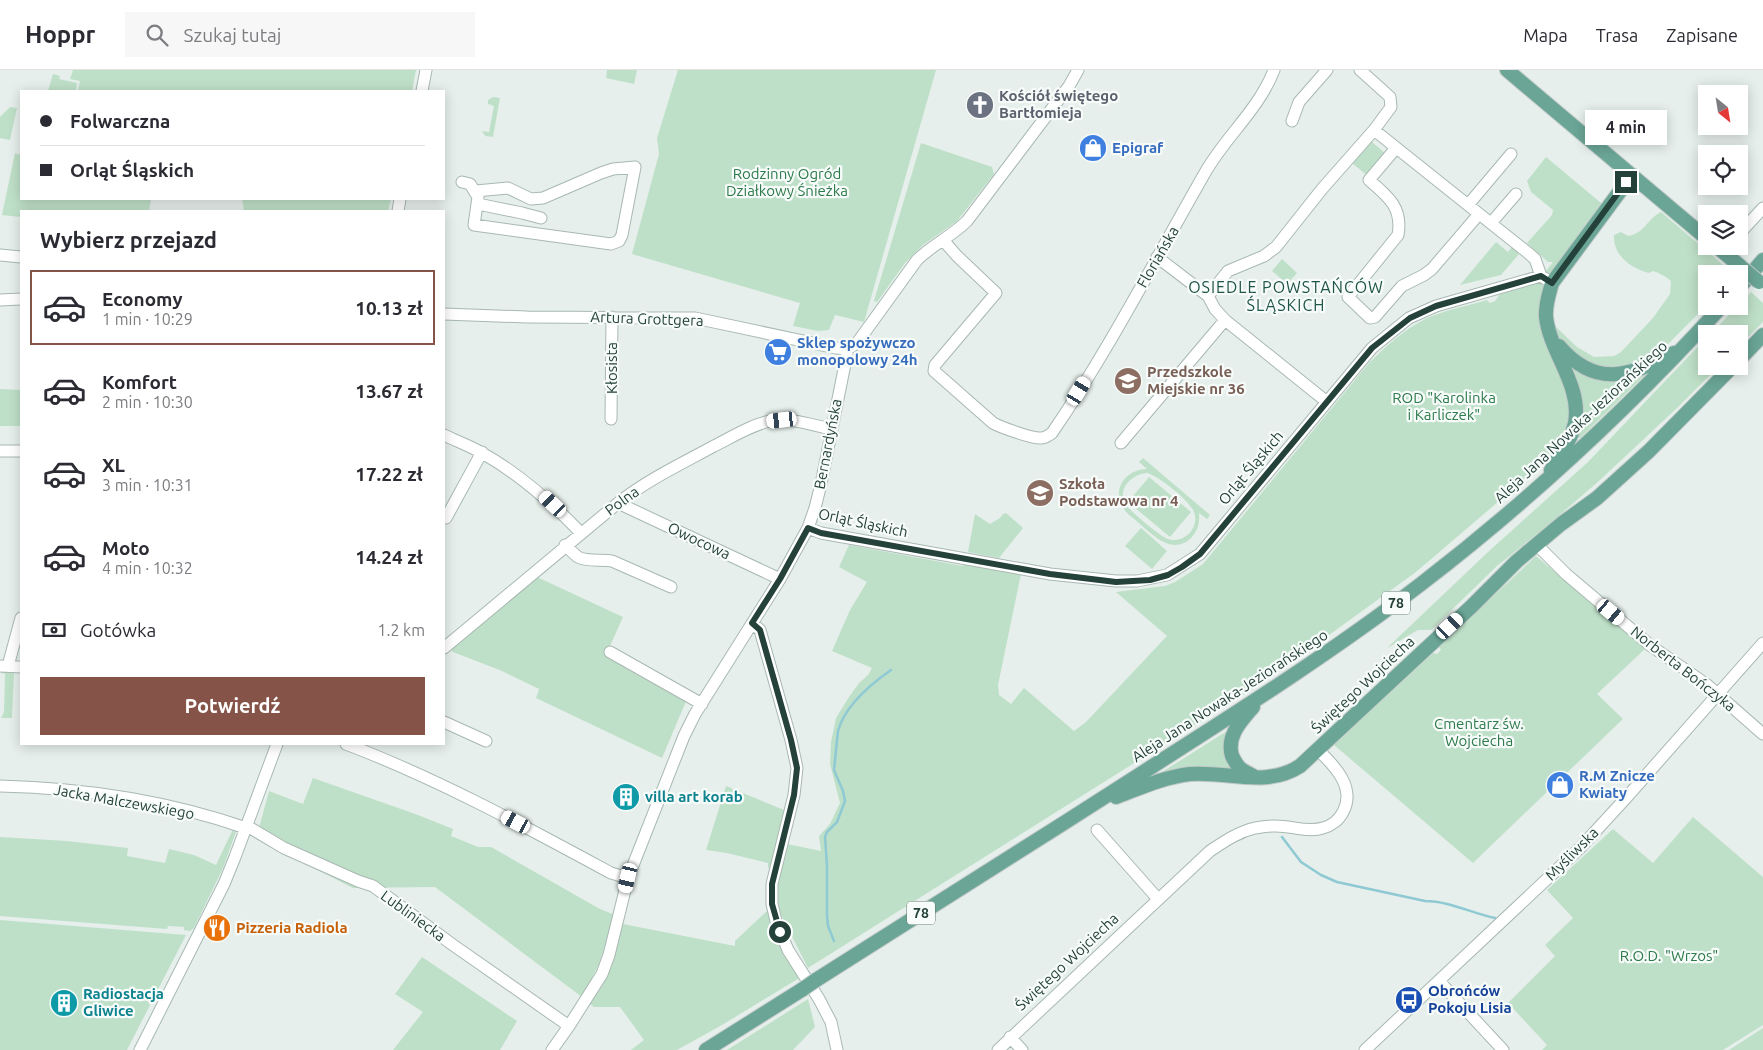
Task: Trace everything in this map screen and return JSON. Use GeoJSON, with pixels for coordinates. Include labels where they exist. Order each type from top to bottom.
{"type":"FeatureCollection","features":[{"type":"Feature","properties":{"kind":"main road"},"geometry":{"type":"LineString","coordinates":[[1506,70],[1698,231]]}},
{"type":"Feature","properties":{"kind":"main road"},"geometry":{"type":"LineString","coordinates":[[1541,485],[1568,443],[1575,423],[1576,407],[1572,388],[1552,338],[1546,317],[1546,280],[1632,175]]}},
{"type":"Feature","properties":{"kind":"main road"},"geometry":{"type":"LineString","coordinates":[[1729,255],[1761,284]]}},
{"type":"Feature","properties":{"kind":"main road"},"geometry":{"type":"LineString","coordinates":[[1748,278],[1763,260]]}},
{"type":"Feature","properties":{"kind":"main road","name":"Aleja Jana Nowaka-Jeziorańskiego"},"geometry":{"type":"LineString","coordinates":[[706,1050],[1091,806],[1337,647],[1422,583],[1541,485],[1685,347],[1714,315]]}},
{"type":"Feature","properties":{"kind":"main road"},"geometry":{"type":"LineString","coordinates":[[1748,351],[1763,335]]}},
{"type":"Feature","properties":{"kind":"main road"},"geometry":{"type":"LineString","coordinates":[[1552,338],[1570,359],[1585,368],[1602,374],[1630,373],[1640,370],[1685,347]]}},
{"type":"Feature","properties":{"kind":"main road","name":"Świętego Wojciecha"},"geometry":{"type":"LineString","coordinates":[[1318,750],[1536,544],[1608,488],[1673,427],[1724,375]]}},
{"type":"Feature","properties":{"kind":"main road"},"geometry":{"type":"LineString","coordinates":[[1256,777],[1240,768],[1230,750],[1231,739],[1237,727],[1260,698]]}},
{"type":"Feature","properties":{"kind":"main road"},"geometry":{"type":"LineString","coordinates":[[1091,806],[1153,783],[1188,774],[1203,773],[1274,777],[1291,771],[1318,750]]}},
{"type":"Feature","properties":{"kind":"street"},"geometry":{"type":"LineString","coordinates":[[422,90],[426,70]]}},
{"type":"Feature","properties":{"kind":"street"},"geometry":{"type":"LineString","coordinates":[[848,348],[857,343],[913,264],[925,252],[955,232],[967,221],[1069,86],[1078,70]]}},
{"type":"Feature","properties":{"kind":"street","name":"Floriańska"},"geometry":{"type":"LineString","coordinates":[[943,240],[996,293],[935,365],[934,370],[1000,428],[1039,439],[1052,434],[1208,168],[1265,90],[1274,70]]}},
{"type":"Feature","properties":{"kind":"street"},"geometry":{"type":"LineString","coordinates":[[1292,121],[1299,102],[1327,70]]}},
{"type":"Feature","properties":{"kind":"street"},"geometry":{"type":"LineString","coordinates":[[1208,296],[1228,271],[1264,256],[1276,248],[1322,189],[1374,130],[1391,107],[1392,102],[1390,98],[1360,70]]}},
{"type":"Feature","properties":{"kind":"street"},"geometry":{"type":"LineString","coordinates":[[1374,130],[1535,259],[1546,280]]}},
{"type":"Feature","properties":{"kind":"street"},"geometry":{"type":"LineString","coordinates":[[1396,148],[1369,180],[1394,204],[1397,213],[1398,235],[1348,297],[1370,318],[1375,317],[1402,286],[1432,269],[1479,214]]}},
{"type":"Feature","properties":{"kind":"street"},"geometry":{"type":"LineString","coordinates":[[1468,205],[1511,154]]}},
{"type":"Feature","properties":{"kind":"street"},"geometry":{"type":"LineString","coordinates":[[462,182],[470,184],[478,196],[474,224],[607,244],[619,241],[622,235],[635,166],[601,173],[543,198],[531,198],[508,188],[476,191]]}},
{"type":"Feature","properties":{"kind":"street"},"geometry":{"type":"LineString","coordinates":[[1491,223],[1516,194]]}},
{"type":"Feature","properties":{"kind":"street"},"geometry":{"type":"LineString","coordinates":[[478,204],[541,218]]}},
{"type":"Feature","properties":{"kind":"street"},"geometry":{"type":"LineString","coordinates":[[1748,224],[1763,208]]}},
{"type":"Feature","properties":{"kind":"street"},"geometry":{"type":"LineString","coordinates":[[0,255],[20,257]]}},
{"type":"Feature","properties":{"kind":"street"},"geometry":{"type":"LineString","coordinates":[[1157,257],[1208,296],[1215,309],[1225,320],[1327,402]]}},
{"type":"Feature","properties":{"kind":"street","name":"Orląt Śląskich"},"geometry":{"type":"LineString","coordinates":[[808,528],[821,533],[1050,574],[1116,582],[1150,580],[1168,575],[1200,554],[1372,348],[1410,318],[1436,306],[1546,280]]}},
{"type":"Feature","properties":{"kind":"street"},"geometry":{"type":"LineString","coordinates":[[0,300],[20,299]]}},
{"type":"Feature","properties":{"kind":"street","name":"Artura Grottgera"},"geometry":{"type":"LineString","coordinates":[[445,314],[527,317],[695,318],[836,348],[848,348]]}},
{"type":"Feature","properties":{"kind":"street","name":"Kłosista"},"geometry":{"type":"LineString","coordinates":[[612,317],[612,418]]}},
{"type":"Feature","properties":{"kind":"street"},"geometry":{"type":"LineString","coordinates":[[1121,443],[1225,320]]}},
{"type":"Feature","properties":{"kind":"street","name":"Bernardyńska"},"geometry":{"type":"LineString","coordinates":[[552,1050],[602,974],[609,955],[628,878],[684,736],[780,579],[808,528],[821,484],[848,348]]}},
{"type":"Feature","properties":{"kind":"street","name":"Polna"},"geometry":{"type":"LineString","coordinates":[[445,647],[580,532],[640,487],[758,425],[782,420],[831,429]]}},
{"type":"Feature","properties":{"kind":"street"},"geometry":{"type":"LineString","coordinates":[[445,435],[482,452],[518,476],[538,491],[580,532]]}},
{"type":"Feature","properties":{"kind":"street"},"geometry":{"type":"LineString","coordinates":[[0,451],[20,451]]}},
{"type":"Feature","properties":{"kind":"street"},"geometry":{"type":"LineString","coordinates":[[446,518],[482,452]]}},
{"type":"Feature","properties":{"kind":"street","name":"Owocowa"},"geometry":{"type":"LineString","coordinates":[[618,503],[780,579]]}},
{"type":"Feature","properties":{"kind":"street","name":"Norberta Bończyka"},"geometry":{"type":"LineString","coordinates":[[1536,544],[1555,565],[1645,641],[1694,675],[1763,734]]}},
{"type":"Feature","properties":{"kind":"street"},"geometry":{"type":"LineString","coordinates":[[565,546],[578,557],[612,561],[671,587]]}},
{"type":"Feature","properties":{"kind":"street"},"geometry":{"type":"LineString","coordinates":[[20,621],[4,666],[20,667]]}},
{"type":"Feature","properties":{"kind":"street"},"geometry":{"type":"LineString","coordinates":[[752,623],[760,630],[797,768],[794,795],[772,884],[772,904],[776,921],[788,950],[820,999],[831,1022],[837,1050]]}},
{"type":"Feature","properties":{"kind":"street","name":"Myśliwska"},"geometry":{"type":"LineString","coordinates":[[1365,1050],[1580,848],[1763,643]]}},
{"type":"Feature","properties":{"kind":"street"},"geometry":{"type":"LineString","coordinates":[[610,652],[702,704]]}},
{"type":"Feature","properties":{"kind":"street"},"geometry":{"type":"LineString","coordinates":[[445,722],[486,741]]}},
{"type":"Feature","properties":{"kind":"street"},"geometry":{"type":"LineString","coordinates":[[140,1050],[218,897],[277,745]]}},
{"type":"Feature","properties":{"kind":"street"},"geometry":{"type":"LineString","coordinates":[[349,745],[392,761],[437,781],[611,873],[628,878]]}},
{"type":"Feature","properties":{"kind":"street","name":"Świętego Wojciecha"},"geometry":{"type":"LineString","coordinates":[[998,1050],[1210,851],[1237,834],[1256,828],[1274,826],[1312,830],[1323,828],[1337,820],[1346,807],[1348,798],[1347,788],[1342,777],[1318,750]]}},
{"type":"Feature","properties":{"kind":"street","name":"Jacka Malczewskiego"},"geometry":{"type":"LineString","coordinates":[[0,786],[54,789],[128,799],[192,812],[246,827]]}},
{"type":"Feature","properties":{"kind":"street","name":"Lubliniecka"},"geometry":{"type":"LineString","coordinates":[[246,827],[284,848],[358,882],[373,886],[453,945],[569,1026]]}},
{"type":"Feature","properties":{"kind":"street"},"geometry":{"type":"LineString","coordinates":[[1097,830],[1158,899]]}},
{"type":"Feature","properties":{"kind":"street"},"geometry":{"type":"LineString","coordinates":[[1438,981],[1503,1050]]}},
{"type":"Feature","properties":{"kind":"street"},"geometry":{"type":"LineString","coordinates":[[1010,1037],[1022,1050]]}},
{"type":"Feature","properties":{"kind":"green space"},"geometry":{"type":"Polygon","coordinates":[[[73,70],[416,70],[412,90],[78,90],[80,81],[70,79],[73,70]]]}},
{"type":"Feature","properties":{"kind":"green space"},"geometry":{"type":"Polygon","coordinates":[[[607,70],[637,70],[634,84],[606,78],[607,70]]]}},
{"type":"Feature","properties":{"kind":"green space","name":"Rodzinny Ogród Działkowy Śnieżka"},"geometry":{"type":"Polygon","coordinates":[[[678,70],[936,70],[864,322],[835,315],[829,330],[818,331],[793,326],[800,303],[632,254],[659,154],[657,138],[678,70]]]}},
{"type":"Feature","properties":{"kind":"green space"},"geometry":{"type":"Polygon","coordinates":[[[53,74],[60,76],[59,79],[77,83],[76,90],[48,90],[53,74]]]}},
{"type":"Feature","properties":{"kind":"green space"},"geometry":{"type":"Polygon","coordinates":[[[493,97],[500,98],[493,137],[485,136],[482,131],[489,132],[494,106],[488,104],[488,100],[493,97]]]}},
{"type":"Feature","properties":{"kind":"green space"},"geometry":{"type":"Polygon","coordinates":[[[10,107],[17,108],[10,140],[0,138],[0,117],[10,107]]]}},
{"type":"Feature","properties":{"kind":"green space"},"geometry":{"type":"Polygon","coordinates":[[[1371,141],[1388,156],[1369,177],[1352,163],[1371,141]]]}},
{"type":"Feature","properties":{"kind":"green space"},"geometry":{"type":"Polygon","coordinates":[[[921,143],[992,167],[994,174],[957,221],[923,245],[905,263],[877,302],[874,301],[921,143]]]}},
{"type":"Feature","properties":{"kind":"green space"},"geometry":{"type":"Polygon","coordinates":[[[15,153],[20,155],[20,200],[151,200],[149,210],[20,210],[20,217],[2,215],[15,153]]]}},
{"type":"Feature","properties":{"kind":"green space","name":"ROD \"Karolinka i Karliczek\""},"geometry":{"type":"Polygon","coordinates":[[[1546,157],[1607,208],[1548,298],[1554,325],[1577,347],[1594,357],[1614,356],[1621,352],[1653,318],[1670,294],[1671,281],[1653,271],[1649,273],[1636,268],[1624,260],[1614,242],[1614,235],[1621,232],[1628,236],[1633,235],[1661,212],[1698,243],[1698,255],[1712,255],[1723,265],[1698,265],[1698,314],[1659,353],[1634,369],[1599,370],[1553,339],[1576,407],[1567,429],[1554,449],[1533,472],[1416,572],[1260,684],[808,968],[781,915],[778,888],[780,870],[787,844],[821,851],[819,836],[830,824],[840,803],[830,764],[831,742],[836,718],[859,683],[868,675],[872,668],[832,651],[850,610],[867,582],[839,567],[849,545],[963,566],[964,564],[1022,569],[998,685],[999,695],[1011,704],[1024,688],[1074,731],[1086,722],[1167,636],[1116,592],[1165,586],[1175,582],[1203,564],[1369,363],[1403,333],[1434,315],[1487,300],[1490,303],[1495,301],[1500,294],[1537,282],[1553,262],[1548,262],[1527,243],[1552,215],[1553,210],[1531,192],[1527,181],[1546,157]]]}},
{"type":"Feature","properties":{"kind":"green space"},"geometry":{"type":"Polygon","coordinates":[[[242,200],[391,200],[388,210],[244,210],[242,200]]]}},
{"type":"Feature","properties":{"kind":"green space"},"geometry":{"type":"Polygon","coordinates":[[[1496,242],[1508,252],[1512,247],[1519,254],[1501,275],[1460,285],[1496,242]]]}},
{"type":"Feature","properties":{"kind":"green space"},"geometry":{"type":"Polygon","coordinates":[[[1282,259],[1297,273],[1287,284],[1272,271],[1282,259]]]}},
{"type":"Feature","properties":{"kind":"green space"},"geometry":{"type":"Polygon","coordinates":[[[1751,292],[1763,303],[1763,322],[1748,337],[1748,325],[1719,325],[1729,315],[1748,315],[1748,296],[1751,292]]]}},
{"type":"Feature","properties":{"kind":"green space"},"geometry":{"type":"Polygon","coordinates":[[[1698,346],[1698,375],[1710,375],[1677,408],[1599,481],[1497,566],[1431,630],[1418,630],[1387,648],[1488,552],[1588,462],[1698,346]]]}},
{"type":"Feature","properties":{"kind":"green space"},"geometry":{"type":"Polygon","coordinates":[[[1567,365],[1644,374],[1644,376],[1580,438],[1577,438],[1567,365]]]}},
{"type":"Feature","properties":{"kind":"green space"},"geometry":{"type":"Polygon","coordinates":[[[0,389],[20,390],[20,426],[0,426],[0,389]]]}},
{"type":"Feature","properties":{"kind":"green space"},"geometry":{"type":"Polygon","coordinates":[[[1143,458],[1210,515],[1207,519],[1199,513],[1197,529],[1191,538],[1184,543],[1171,545],[1158,539],[1128,514],[1122,506],[1119,492],[1124,480],[1134,472],[1147,469],[1139,462],[1143,458]],[[1147,473],[1141,474],[1127,483],[1123,493],[1126,505],[1146,524],[1164,537],[1174,540],[1185,537],[1195,524],[1194,512],[1181,496],[1147,473]]]}},
{"type":"Feature","properties":{"kind":"green space"},"geometry":{"type":"Polygon","coordinates":[[[1149,477],[1191,512],[1170,537],[1128,502],[1149,477]]]}},
{"type":"Feature","properties":{"kind":"green space"},"geometry":{"type":"Polygon","coordinates":[[[1006,513],[1023,528],[999,558],[968,552],[975,514],[990,524],[1006,513]]]}},
{"type":"Feature","properties":{"kind":"green space"},"geometry":{"type":"Polygon","coordinates":[[[1141,528],[1167,551],[1152,569],[1125,546],[1141,528]]]}},
{"type":"Feature","properties":{"kind":"green space","name":"Cmentarz św. Wojciecha"},"geometry":{"type":"Polygon","coordinates":[[[1536,556],[1646,648],[1597,694],[1623,719],[1473,863],[1334,745],[1433,653],[1437,654],[1441,650],[1439,647],[1536,556]]]}},
{"type":"Feature","properties":{"kind":"green space"},"geometry":{"type":"Polygon","coordinates":[[[537,577],[623,617],[606,655],[687,699],[662,758],[536,698],[539,689],[502,671],[453,652],[448,648],[537,577]]]}},
{"type":"Feature","properties":{"kind":"green space"},"geometry":{"type":"Polygon","coordinates":[[[3,671],[14,671],[12,718],[1,718],[4,712],[5,674],[1,673],[3,671]]]}},
{"type":"Feature","properties":{"kind":"green space"},"geometry":{"type":"Polygon","coordinates":[[[1227,731],[1234,769],[1151,779],[1227,731]]]}},
{"type":"Feature","properties":{"kind":"green space"},"geometry":{"type":"Polygon","coordinates":[[[313,778],[453,829],[451,836],[478,847],[491,847],[600,909],[615,915],[599,964],[582,997],[435,887],[353,888],[256,839],[269,791],[303,804],[313,778]]]}},
{"type":"Feature","properties":{"kind":"green space"},"geometry":{"type":"Polygon","coordinates":[[[726,786],[784,810],[772,864],[768,868],[768,863],[706,850],[726,786]]]}},
{"type":"Feature","properties":{"kind":"green space","name":"R.O.D. \"Wrzos\""},"geometry":{"type":"Polygon","coordinates":[[[1693,817],[1763,877],[1763,1025],[1723,1050],[1542,1050],[1547,1045],[1508,1003],[1555,956],[1545,945],[1573,918],[1547,890],[1613,829],[1653,863],[1693,817]]]}},
{"type":"Feature","properties":{"kind":"green space"},"geometry":{"type":"Polygon","coordinates":[[[234,827],[237,829],[223,868],[194,928],[190,931],[184,930],[184,927],[168,926],[167,929],[0,916],[0,837],[67,841],[128,848],[127,856],[165,863],[169,849],[194,855],[216,865],[234,827]]]}},
{"type":"Feature","properties":{"kind":"green space"},"geometry":{"type":"Polygon","coordinates":[[[767,911],[782,945],[801,977],[677,1050],[631,1050],[644,1040],[620,1007],[594,1007],[587,1002],[606,974],[623,924],[735,946],[735,941],[767,911]]]}},
{"type":"Feature","properties":{"kind":"green space"},"geometry":{"type":"Polygon","coordinates":[[[0,920],[186,935],[127,1050],[0,1050],[0,920]]]}},
{"type":"Feature","properties":{"kind":"green space"},"geometry":{"type":"Polygon","coordinates":[[[422,957],[517,1021],[500,1050],[393,1050],[423,1012],[395,994],[422,957]]]}},
{"type":"Feature","properties":{"kind":"green space"},"geometry":{"type":"Polygon","coordinates":[[[808,999],[815,1027],[793,1050],[727,1050],[808,999]]]}},
{"type":"Feature","properties":{"kind":"green space"},"geometry":{"type":"Polygon","coordinates":[[[1763,1028],[1763,1050],[1729,1050],[1763,1028]]]}},
{"type":"Feature","properties":{"kind":"waterway"},"geometry":{"type":"LineString","coordinates":[[834,941],[828,926],[827,916],[825,837],[827,832],[837,822],[845,801],[834,770],[838,731],[846,712],[867,689],[891,670]]}},
{"type":"Feature","properties":{"kind":"waterway"},"geometry":{"type":"LineString","coordinates":[[1282,837],[1301,862],[1321,875],[1337,882],[1425,901],[1443,903],[1495,918]]}},
{"type":"Feature","properties":{"kind":"place","name":"Kościół świętego Bartłomieja"},"geometry":{"type":"Point","coordinates":[980,105]}},
{"type":"Feature","properties":{"kind":"place","name":"Epigraf"},"geometry":{"type":"Point","coordinates":[1093,148]}},
{"type":"Feature","properties":{"kind":"place","name":"Sklep spożywczo monopolowy 24h"},"geometry":{"type":"Point","coordinates":[778,352]}},
{"type":"Feature","properties":{"kind":"place","name":"Przedszkole Miejskie nr 36"},"geometry":{"type":"Point","coordinates":[1128,381]}},
{"type":"Feature","properties":{"kind":"place","name":"Szkoła Podstawowa nr 4"},"geometry":{"type":"Point","coordinates":[1040,493]}},
{"type":"Feature","properties":{"kind":"place","name":"R.M Znicze Kwiaty"},"geometry":{"type":"Point","coordinates":[1560,785]}},
{"type":"Feature","properties":{"kind":"place","name":"villa art korab"},"geometry":{"type":"Point","coordinates":[626,797]}},
{"type":"Feature","properties":{"kind":"place","name":"Pizzeria Radiola"},"geometry":{"type":"Point","coordinates":[217,928]}},
{"type":"Feature","properties":{"kind":"place","name":"Obrońców Pokoju Lisia"},"geometry":{"type":"Point","coordinates":[1409,1000]}},
{"type":"Feature","properties":{"kind":"place","name":"Radiostacja Gliwice"},"geometry":{"type":"Point","coordinates":[64,1003]}},
{"type":"Feature","properties":{"kind":"district","name":"OSIEDLE POWSTAŃCÓW ŚLĄSKICH"},"geometry":{"type":"Point","coordinates":[1286,296]}},
{"type":"Feature","properties":{"kind":"route"},"geometry":{"type":"LineString","coordinates":[[780,932],[772,904],[771,891],[794,795],[797,768],[796,757],[760,630],[752,623],[780,579],[808,528],[821,533],[1050,574],[1116,582],[1150,580],[1168,575],[1200,554],[1372,348],[1410,318],[1436,306],[1541,276],[1552,283],[1626,182]]}}]}
